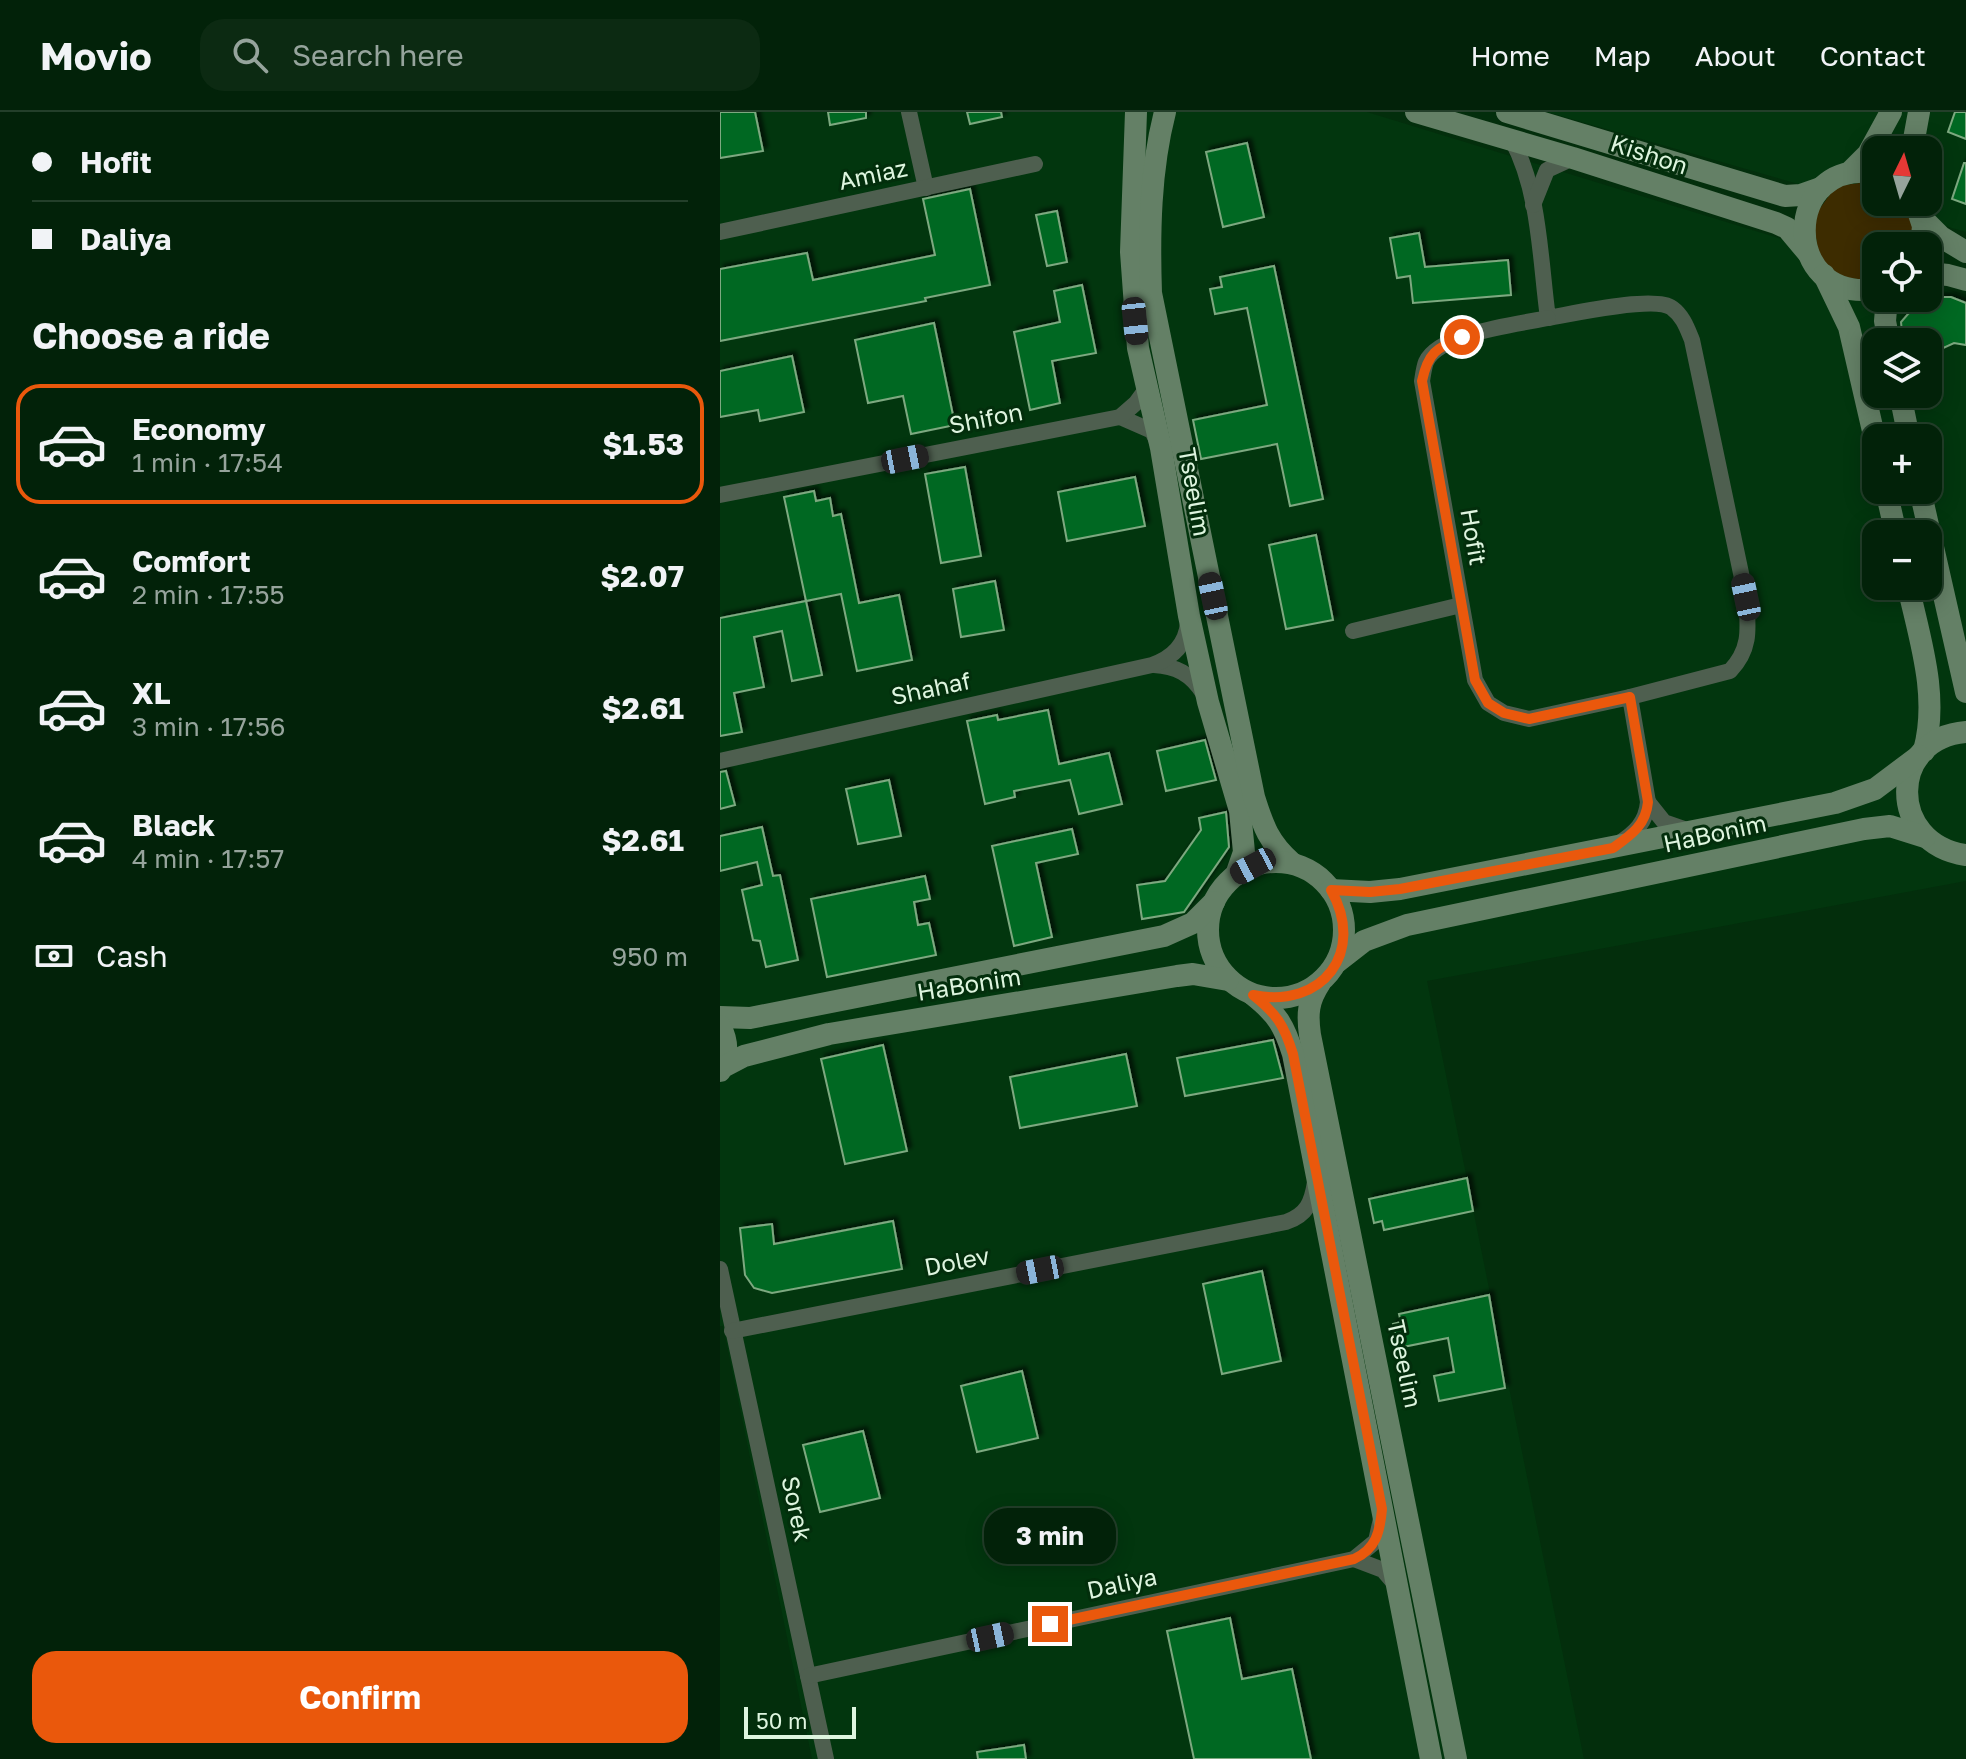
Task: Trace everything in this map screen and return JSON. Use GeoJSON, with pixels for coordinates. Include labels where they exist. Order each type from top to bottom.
{"type":"FeatureCollection","features":[{"type":"Feature","properties":{"kind":"street"},"geometry":{"type":"LineString","coordinates":[[909,112],[926,188]]}},
{"type":"Feature","properties":{"kind":"street","name":"Tseelim"},"geometry":{"type":"LineString","coordinates":[[1136,112],[1131,252],[1138,348],[1161,448],[1189,616],[1208,702],[1240,811],[1245,840],[1242,863],[1236,875]]}},
{"type":"Feature","properties":{"kind":"street","name":"Tseelim"},"geometry":{"type":"LineString","coordinates":[[1165,112],[1153,185],[1149,245],[1151,293],[1254,797],[1267,835],[1275,848],[1292,863]]}},
{"type":"Feature","properties":{"kind":"street","name":"Kishon"},"geometry":{"type":"LineString","coordinates":[[1416,112],[1573,158],[1787,228],[1824,275],[1849,327],[1871,424]]}},
{"type":"Feature","properties":{"kind":"street","name":"Kishon"},"geometry":{"type":"LineString","coordinates":[[1507,112],[1785,196],[1801,195],[1821,188],[1849,173]]}},
{"type":"Feature","properties":{"kind":"street"},"geometry":{"type":"LineString","coordinates":[[1849,173],[1868,154],[1891,112]]}},
{"type":"Feature","properties":{"kind":"street"},"geometry":{"type":"LineString","coordinates":[[1915,136],[1919,112]]}},
{"type":"Feature","properties":{"kind":"street"},"geometry":{"type":"LineString","coordinates":[[1512,140],[1523,161],[1533,205],[1548,318]]}},
{"type":"Feature","properties":{"kind":"street"},"geometry":{"type":"LineString","coordinates":[[1533,205],[1547,170],[1573,158]]}},
{"type":"Feature","properties":{"kind":"street","name":"Amiaz"},"geometry":{"type":"LineString","coordinates":[[720,232],[1035,164]]}},
{"type":"Feature","properties":{"kind":"street"},"geometry":{"type":"LineString","coordinates":[[1849,173],[1862,173]]}},
{"type":"Feature","properties":{"kind":"street"},"geometry":{"type":"LineString","coordinates":[[1808,253],[1804,236],[1805,219],[1811,202],[1821,188]]}},
{"type":"Feature","properties":{"kind":"street"},"geometry":{"type":"LineString","coordinates":[[1925,216],[1941,237],[1966,252]]}},
{"type":"Feature","properties":{"kind":"street"},"geometry":{"type":"LineString","coordinates":[[1942,274],[1966,280]]}},
{"type":"Feature","properties":{"kind":"street"},"geometry":{"type":"LineString","coordinates":[[1824,275],[1849,288],[1862,288]]}},
{"type":"Feature","properties":{"kind":"street","name":"Hofit"},"geometry":{"type":"LineString","coordinates":[[1652,302],[1670,306],[1683,319],[1692,340],[1746,597],[1749,634],[1742,659],[1730,671],[1529,719],[1504,713],[1488,703],[1475,680],[1422,381],[1426,361],[1441,346],[1462,337],[1548,318],[1652,302]]}},
{"type":"Feature","properties":{"kind":"street"},"geometry":{"type":"LineString","coordinates":[[1138,348],[1147,388],[1120,417],[1152,431],[1161,448]]}},
{"type":"Feature","properties":{"kind":"street","name":"Shifon"},"geometry":{"type":"LineString","coordinates":[[720,495],[1120,417]]}},
{"type":"Feature","properties":{"kind":"street"},"geometry":{"type":"LineString","coordinates":[[1923,504],[1966,692]]}},
{"type":"Feature","properties":{"kind":"street"},"geometry":{"type":"LineString","coordinates":[[1911,600],[1931,705],[1930,729],[1922,753],[1909,775],[1907,802],[1915,824],[1925,837]]}},
{"type":"Feature","properties":{"kind":"street"},"geometry":{"type":"LineString","coordinates":[[1353,631],[1461,605]]}},
{"type":"Feature","properties":{"kind":"street","name":"Shahaf"},"geometry":{"type":"LineString","coordinates":[[720,761],[1152,665],[1171,656],[1181,646],[1187,635],[1189,616]]}},
{"type":"Feature","properties":{"kind":"street","name":"Shahaf"},"geometry":{"type":"LineString","coordinates":[[1152,665],[1168,666],[1188,674],[1208,702]]}},
{"type":"Feature","properties":{"kind":"street"},"geometry":{"type":"LineString","coordinates":[[1613,848],[1640,826],[1648,802],[1630,697]]}},
{"type":"Feature","properties":{"kind":"street","name":"HaBonim"},"geometry":{"type":"LineString","coordinates":[[1331,890],[1370,892],[1400,889],[1835,803],[1875,789],[1943,737],[1966,732]]}},
{"type":"Feature","properties":{"kind":"street"},"geometry":{"type":"LineString","coordinates":[[1648,802],[1664,822],[1690,831]]}},
{"type":"Feature","properties":{"kind":"street","name":"HaBonim"},"geometry":{"type":"LineString","coordinates":[[1337,962],[1364,941],[1407,925],[1864,829],[1890,826],[1925,837],[1938,847],[1966,855]]}},
{"type":"Feature","properties":{"kind":"street"},"geometry":{"type":"LineString","coordinates":[[1292,863],[1321,878],[1331,890],[1341,907],[1345,925],[1344,944],[1337,962],[1320,983],[1305,993],[1271,999],[1253,995],[1228,980],[1217,966],[1207,935],[1208,918],[1227,882],[1236,875],[1263,864],[1292,863]]}},
{"type":"Feature","properties":{"kind":"street","name":"HaBonim"},"geometry":{"type":"LineString","coordinates":[[720,1017],[750,1018],[1164,936],[1193,923],[1214,902]]}},
{"type":"Feature","properties":{"kind":"street","name":"HaBonim"},"geometry":{"type":"LineString","coordinates":[[721,1069],[744,1056],[829,1034],[1177,976],[1193,974],[1228,980]]}},
{"type":"Feature","properties":{"kind":"street","name":"Tseelim"},"geometry":{"type":"LineString","coordinates":[[1320,983],[1310,998],[1308,1008],[1310,1035],[1456,1759]]}},
{"type":"Feature","properties":{"kind":"street","name":"Tseelim"},"geometry":{"type":"LineString","coordinates":[[1253,995],[1273,1012],[1293,1054],[1431,1759]]}},
{"type":"Feature","properties":{"kind":"street"},"geometry":{"type":"LineString","coordinates":[[720,1026],[727,1045],[721,1069]]}},
{"type":"Feature","properties":{"kind":"street"},"geometry":{"type":"LineString","coordinates":[[1286,1222],[1298,1218],[1312,1201],[1316,1173]]}},
{"type":"Feature","properties":{"kind":"street"},"geometry":{"type":"LineString","coordinates":[[1286,1222],[1303,1224],[1321,1233],[1330,1245]]}},
{"type":"Feature","properties":{"kind":"street","name":"Dolev"},"geometry":{"type":"LineString","coordinates":[[732,1331],[1286,1222]]}},
{"type":"Feature","properties":{"kind":"street","name":"Sorek"},"geometry":{"type":"LineString","coordinates":[[720,1269],[826,1759]]}},
{"type":"Feature","properties":{"kind":"street"},"geometry":{"type":"LineString","coordinates":[[1382,1509],[1376,1541],[1354,1559],[1383,1570],[1398,1589]]}},
{"type":"Feature","properties":{"kind":"street","name":"Daliya"},"geometry":{"type":"LineString","coordinates":[[808,1676],[1354,1559]]}},
{"type":"Feature","properties":{"kind":"shaded area"},"geometry":{"type":"Polygon","coordinates":[[[720,112],[1367,112],[1862,264],[1862,312],[1942,312],[1942,288],[1966,296],[1966,881],[1427,981],[1584,1759],[812,1759],[723,1326],[720,1326],[720,112]]]}},
{"type":"Feature","properties":{"kind":"shaded area"},"geometry":{"type":"Polygon","coordinates":[[[1547,112],[1966,112],[1966,232],[1910,216],[1942,216],[1942,136],[1862,136],[1862,202],[1547,112]]]}},
{"type":"Feature","properties":{"kind":"shaded area"},"geometry":{"type":"Polygon","coordinates":[[[1862,183],[1862,216],[1912,216],[1913,219],[1913,232],[1862,232],[1862,279],[1842,278],[1819,257],[1813,218],[1836,186],[1862,183]]]}},
{"type":"Feature","properties":{"kind":"building"},"geometry":{"type":"Polygon","coordinates":[[[720,112],[755,112],[763,151],[720,158],[720,112]]]}},
{"type":"Feature","properties":{"kind":"building"},"geometry":{"type":"Polygon","coordinates":[[[828,112],[866,112],[866,118],[830,125],[828,112]]]}},
{"type":"Feature","properties":{"kind":"building"},"geometry":{"type":"Polygon","coordinates":[[[967,112],[1001,112],[1002,117],[970,124],[967,112]]]}},
{"type":"Feature","properties":{"kind":"building"},"geometry":{"type":"Polygon","coordinates":[[[1955,112],[1966,112],[1966,139],[1948,132],[1955,112]]]}},
{"type":"Feature","properties":{"kind":"building"},"geometry":{"type":"Polygon","coordinates":[[[1247,143],[1264,217],[1223,227],[1206,152],[1247,143]]]}},
{"type":"Feature","properties":{"kind":"building"},"geometry":{"type":"Polygon","coordinates":[[[1966,163],[1966,204],[1952,199],[1966,163]]]}},
{"type":"Feature","properties":{"kind":"building"},"geometry":{"type":"Polygon","coordinates":[[[970,189],[990,285],[925,298],[926,301],[720,341],[720,269],[807,253],[813,280],[935,255],[923,199],[970,189]]]}},
{"type":"Feature","properties":{"kind":"building"},"geometry":{"type":"Polygon","coordinates":[[[1057,211],[1067,262],[1047,266],[1036,215],[1057,211]]]}},
{"type":"Feature","properties":{"kind":"building"},"geometry":{"type":"Polygon","coordinates":[[[1419,233],[1425,267],[1508,260],[1511,295],[1413,303],[1410,276],[1397,278],[1390,238],[1419,233]]]}},
{"type":"Feature","properties":{"kind":"building"},"geometry":{"type":"Polygon","coordinates":[[[1274,266],[1323,499],[1290,506],[1277,444],[1201,459],[1193,420],[1267,405],[1247,308],[1215,314],[1210,289],[1222,287],[1220,277],[1274,266]]]}},
{"type":"Feature","properties":{"kind":"building"},"geometry":{"type":"Polygon","coordinates":[[[1082,285],[1096,353],[1052,361],[1060,403],[1030,410],[1014,332],[1060,322],[1054,291],[1082,285]]]}},
{"type":"Feature","properties":{"kind":"building"},"geometry":{"type":"Polygon","coordinates":[[[1942,297],[1966,303],[1966,345],[1954,343],[1942,349],[1942,328],[1902,328],[1901,322],[1908,314],[1942,312],[1942,297]]]}},
{"type":"Feature","properties":{"kind":"building"},"geometry":{"type":"Polygon","coordinates":[[[934,323],[955,425],[911,434],[903,396],[868,403],[855,340],[934,323]]]}},
{"type":"Feature","properties":{"kind":"building"},"geometry":{"type":"Polygon","coordinates":[[[792,356],[804,412],[760,421],[758,410],[720,417],[720,371],[792,356]]]}},
{"type":"Feature","properties":{"kind":"building"},"geometry":{"type":"Polygon","coordinates":[[[965,467],[981,556],[941,563],[925,474],[965,467]]]}},
{"type":"Feature","properties":{"kind":"building"},"geometry":{"type":"Polygon","coordinates":[[[1135,477],[1145,526],[1067,541],[1058,492],[1135,477]]]}},
{"type":"Feature","properties":{"kind":"building"},"geometry":{"type":"Polygon","coordinates":[[[814,491],[816,501],[830,498],[833,516],[841,514],[859,603],[899,595],[912,660],[857,671],[841,594],[806,601],[784,497],[814,491]]]}},
{"type":"Feature","properties":{"kind":"building"},"geometry":{"type":"Polygon","coordinates":[[[1316,535],[1333,620],[1286,629],[1269,545],[1316,535]]]}},
{"type":"Feature","properties":{"kind":"building"},"geometry":{"type":"Polygon","coordinates":[[[995,581],[1004,630],[961,637],[953,589],[995,581]]]}},
{"type":"Feature","properties":{"kind":"building"},"geometry":{"type":"Polygon","coordinates":[[[806,601],[822,675],[792,681],[782,631],[754,637],[764,687],[734,693],[742,732],[720,736],[720,618],[806,601]]]}},
{"type":"Feature","properties":{"kind":"building"},"geometry":{"type":"Polygon","coordinates":[[[1048,710],[1059,764],[1109,753],[1122,804],[1079,814],[1070,780],[1014,791],[1015,797],[985,804],[967,721],[997,715],[998,720],[1048,710]]]}},
{"type":"Feature","properties":{"kind":"building"},"geometry":{"type":"Polygon","coordinates":[[[1205,740],[1216,780],[1166,791],[1157,751],[1205,740]]]}},
{"type":"Feature","properties":{"kind":"building"},"geometry":{"type":"Polygon","coordinates":[[[726,771],[735,805],[720,809],[720,772],[726,771]]]}},
{"type":"Feature","properties":{"kind":"building"},"geometry":{"type":"Polygon","coordinates":[[[889,780],[901,836],[858,844],[846,789],[889,780]]]}},
{"type":"Feature","properties":{"kind":"building"},"geometry":{"type":"Polygon","coordinates":[[[1226,812],[1229,847],[1184,912],[1142,919],[1137,885],[1165,881],[1201,830],[1199,818],[1226,812]]]}},
{"type":"Feature","properties":{"kind":"building"},"geometry":{"type":"Polygon","coordinates":[[[762,827],[773,876],[780,875],[798,960],[766,967],[760,941],[753,940],[742,890],[762,885],[757,862],[720,871],[720,836],[762,827]]]}},
{"type":"Feature","properties":{"kind":"building"},"geometry":{"type":"Polygon","coordinates":[[[1072,829],[1078,854],[1036,863],[1052,937],[1014,946],[992,846],[1072,829]]]}},
{"type":"Feature","properties":{"kind":"building"},"geometry":{"type":"Polygon","coordinates":[[[925,876],[930,899],[914,902],[918,925],[929,923],[936,955],[827,977],[811,899],[925,876]]]}},
{"type":"Feature","properties":{"kind":"building"},"geometry":{"type":"Polygon","coordinates":[[[1273,1040],[1283,1078],[1185,1096],[1177,1058],[1273,1040]]]}},
{"type":"Feature","properties":{"kind":"building"},"geometry":{"type":"Polygon","coordinates":[[[883,1045],[907,1151],[845,1164],[821,1059],[883,1045]]]}},
{"type":"Feature","properties":{"kind":"building"},"geometry":{"type":"Polygon","coordinates":[[[1126,1054],[1137,1106],[1020,1128],[1010,1077],[1126,1054]]]}},
{"type":"Feature","properties":{"kind":"building"},"geometry":{"type":"Polygon","coordinates":[[[1467,1178],[1473,1211],[1384,1230],[1382,1221],[1374,1223],[1369,1199],[1467,1178]]]}},
{"type":"Feature","properties":{"kind":"building"},"geometry":{"type":"Polygon","coordinates":[[[893,1221],[902,1269],[772,1293],[754,1288],[745,1275],[740,1228],[772,1224],[774,1244],[893,1221]]]}},
{"type":"Feature","properties":{"kind":"building"},"geometry":{"type":"Polygon","coordinates":[[[1262,1271],[1281,1361],[1222,1374],[1203,1284],[1262,1271]]]}},
{"type":"Feature","properties":{"kind":"building"},"geometry":{"type":"Polygon","coordinates":[[[1489,1295],[1505,1388],[1439,1401],[1434,1376],[1454,1372],[1448,1338],[1398,1348],[1393,1324],[1401,1322],[1399,1314],[1489,1295]]]}},
{"type":"Feature","properties":{"kind":"building"},"geometry":{"type":"Polygon","coordinates":[[[1022,1371],[1038,1438],[977,1452],[961,1386],[1022,1371]]]}},
{"type":"Feature","properties":{"kind":"building"},"geometry":{"type":"Polygon","coordinates":[[[863,1431],[880,1498],[820,1512],[803,1445],[863,1431]]]}},
{"type":"Feature","properties":{"kind":"building"},"geometry":{"type":"Polygon","coordinates":[[[1230,1618],[1242,1679],[1292,1669],[1311,1759],[1194,1759],[1167,1631],[1230,1618]]]}},
{"type":"Feature","properties":{"kind":"building"},"geometry":{"type":"Polygon","coordinates":[[[1024,1745],[1026,1759],[978,1759],[977,1752],[1024,1745]]]}},
{"type":"Feature","properties":{"kind":"route"},"geometry":{"type":"LineString","coordinates":[[1050,1624],[1354,1559],[1376,1541],[1382,1509],[1293,1054],[1281,1022],[1253,995],[1271,999],[1288,998],[1305,993],[1330,974],[1344,944],[1345,925],[1341,907],[1331,890],[1370,892],[1400,889],[1613,848],[1630,836],[1645,818],[1648,802],[1630,697],[1529,719],[1504,713],[1488,703],[1475,680],[1422,381],[1426,361],[1441,346],[1462,337]]}}]}
